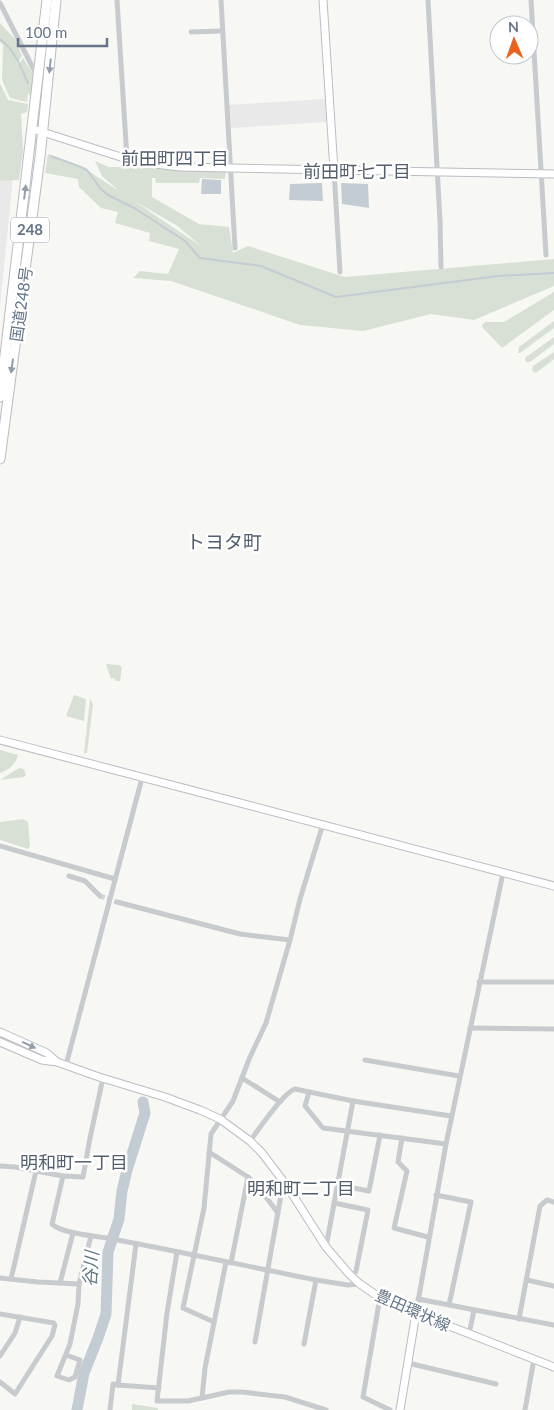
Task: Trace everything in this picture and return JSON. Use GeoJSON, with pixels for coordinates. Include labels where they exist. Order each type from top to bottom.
{"type":"FeatureCollection","features":[{"type":"Feature","properties":{"kind":"highway","name":"国道248号"},"geometry":{"type":"LineString","coordinates":[[0,397],[47,0]]}},
{"type":"Feature","properties":{"kind":"highway","name":"国道248号"},"geometry":{"type":"LineString","coordinates":[[0,459],[42,132],[56,0]]}},
{"type":"Feature","properties":{"kind":"street"},"geometry":{"type":"LineString","coordinates":[[117,0],[127,158]]}},
{"type":"Feature","properties":{"kind":"street"},"geometry":{"type":"LineString","coordinates":[[221,0],[235,248]]}},
{"type":"Feature","properties":{"kind":"street"},"geometry":{"type":"LineString","coordinates":[[323,0],[340,272]]}},
{"type":"Feature","properties":{"kind":"street"},"geometry":{"type":"LineString","coordinates":[[428,0],[438,172],[441,267]]}},
{"type":"Feature","properties":{"kind":"street"},"geometry":{"type":"LineString","coordinates":[[531,0],[546,255]]}},
{"type":"Feature","properties":{"kind":"street"},"geometry":{"type":"LineString","coordinates":[[0,3],[39,78]]}},
{"type":"Feature","properties":{"kind":"street"},"geometry":{"type":"LineString","coordinates":[[191,32],[222,31]]}},
{"type":"Feature","properties":{"kind":"street"},"geometry":{"type":"LineString","coordinates":[[33,129],[127,158],[180,167],[554,174]]}},
{"type":"Feature","properties":{"kind":"street"},"geometry":{"type":"LineString","coordinates":[[0,740],[554,886]]}},
{"type":"Feature","properties":{"kind":"street"},"geometry":{"type":"LineString","coordinates":[[66,1065],[142,778]]}},
{"type":"Feature","properties":{"kind":"street"},"geometry":{"type":"LineString","coordinates":[[214,1322],[183,1308],[204,1208],[211,1134],[233,1101],[266,1023],[300,899],[324,824]]}},
{"type":"Feature","properties":{"kind":"street"},"geometry":{"type":"LineString","coordinates":[[0,846],[115,879]]}},
{"type":"Feature","properties":{"kind":"street"},"geometry":{"type":"LineString","coordinates":[[400,1410],[428,1237],[459,1076],[502,873]]}},
{"type":"Feature","properties":{"kind":"street"},"geometry":{"type":"LineString","coordinates":[[69,876],[85,881],[100,896]]}},
{"type":"Feature","properties":{"kind":"street"},"geometry":{"type":"LineString","coordinates":[[117,902],[240,934],[290,940]]}},
{"type":"Feature","properties":{"kind":"street"},"geometry":{"type":"LineString","coordinates":[[479,982],[554,982]]}},
{"type":"Feature","properties":{"kind":"street"},"geometry":{"type":"LineString","coordinates":[[470,1028],[554,1029]]}},
{"type":"Feature","properties":{"kind":"street","name":"豊田環状線"},"geometry":{"type":"LineString","coordinates":[[0,1032],[46,1054],[57,1062]]}},
{"type":"Feature","properties":{"kind":"street","name":"豊田環状線"},"geometry":{"type":"LineString","coordinates":[[0,1042],[42,1060],[57,1062],[200,1110],[220,1119],[250,1141],[262,1153],[287,1186],[326,1247],[360,1284],[380,1297],[416,1313],[554,1367]]}},
{"type":"Feature","properties":{"kind":"street"},"geometry":{"type":"LineString","coordinates":[[365,1060],[459,1076]]}},
{"type":"Feature","properties":{"kind":"street"},"geometry":{"type":"LineString","coordinates":[[0,1166],[63,1176],[83,1177],[103,1078]]}},
{"type":"Feature","properties":{"kind":"street"},"geometry":{"type":"LineString","coordinates":[[242,1078],[280,1102]]}},
{"type":"Feature","properties":{"kind":"street"},"geometry":{"type":"LineString","coordinates":[[250,1141],[280,1102],[290,1091],[295,1090],[451,1116]]}},
{"type":"Feature","properties":{"kind":"street"},"geometry":{"type":"LineString","coordinates":[[310,1092],[305,1106],[323,1128],[446,1144]]}},
{"type":"Feature","properties":{"kind":"street"},"geometry":{"type":"LineString","coordinates":[[326,1247],[353,1101]]}},
{"type":"Feature","properties":{"kind":"street"},"geometry":{"type":"LineString","coordinates":[[338,1184],[369,1191],[380,1135]]}},
{"type":"Feature","properties":{"kind":"street"},"geometry":{"type":"LineString","coordinates":[[402,1138],[398,1162],[407,1171],[394,1228],[428,1237]]}},
{"type":"Feature","properties":{"kind":"street"},"geometry":{"type":"LineString","coordinates":[[209,1152],[248,1177],[278,1213]]}},
{"type":"Feature","properties":{"kind":"street"},"geometry":{"type":"LineString","coordinates":[[11,1279],[36,1171]]}},
{"type":"Feature","properties":{"kind":"street"},"geometry":{"type":"LineString","coordinates":[[63,1176],[52,1224],[54,1227],[73,1233],[118,1240],[316,1280],[348,1285],[360,1284]]}},
{"type":"Feature","properties":{"kind":"street"},"geometry":{"type":"LineString","coordinates":[[202,1398],[205,1368],[214,1322],[248,1177]]}},
{"type":"Feature","properties":{"kind":"street"},"geometry":{"type":"LineString","coordinates":[[255,1342],[281,1195],[287,1186]]}},
{"type":"Feature","properties":{"kind":"street"},"geometry":{"type":"LineString","coordinates":[[436,1195],[471,1202],[449,1305]]}},
{"type":"Feature","properties":{"kind":"street"},"geometry":{"type":"LineString","coordinates":[[519,1319],[540,1206],[547,1200],[554,1202]]}},
{"type":"Feature","properties":{"kind":"street"},"geometry":{"type":"LineString","coordinates":[[334,1203],[368,1210],[356,1271],[352,1277]]}},
{"type":"Feature","properties":{"kind":"street"},"geometry":{"type":"LineString","coordinates":[[60,1283],[73,1233]]}},
{"type":"Feature","properties":{"kind":"street"},"geometry":{"type":"LineString","coordinates":[[66,1355],[80,1360],[75,1377],[69,1380],[57,1376],[70,1344],[78,1304],[79,1284],[90,1236]]}},
{"type":"Feature","properties":{"kind":"street"},"geometry":{"type":"LineString","coordinates":[[118,1384],[136,1244]]}},
{"type":"Feature","properties":{"kind":"street"},"geometry":{"type":"LineString","coordinates":[[177,1252],[167,1313],[157,1402],[188,1401],[229,1392],[242,1392],[285,1397],[326,1410]]}},
{"type":"Feature","properties":{"kind":"street"},"geometry":{"type":"LineString","coordinates":[[0,1278],[79,1284]]}},
{"type":"Feature","properties":{"kind":"street"},"geometry":{"type":"LineString","coordinates":[[304,1344],[316,1280]]}},
{"type":"Feature","properties":{"kind":"street"},"geometry":{"type":"LineString","coordinates":[[527,1280],[554,1286]]}},
{"type":"Feature","properties":{"kind":"street"},"geometry":{"type":"LineString","coordinates":[[380,1297],[364,1397],[390,1410]]}},
{"type":"Feature","properties":{"kind":"street"},"geometry":{"type":"LineString","coordinates":[[418,1299],[554,1325]]}},
{"type":"Feature","properties":{"kind":"street"},"geometry":{"type":"LineString","coordinates":[[469,1334],[474,1310]]}},
{"type":"Feature","properties":{"kind":"street"},"geometry":{"type":"LineString","coordinates":[[0,1314],[54,1323],[55,1325],[52,1336],[16,1394],[0,1382]]}},
{"type":"Feature","properties":{"kind":"street"},"geometry":{"type":"LineString","coordinates":[[0,1356],[14,1333],[20,1318]]}},
{"type":"Feature","properties":{"kind":"street"},"geometry":{"type":"LineString","coordinates":[[525,1410],[534,1359]]}},
{"type":"Feature","properties":{"kind":"street"},"geometry":{"type":"LineString","coordinates":[[408,1363],[496,1384]]}},
{"type":"Feature","properties":{"kind":"street"},"geometry":{"type":"LineString","coordinates":[[110,1410],[113,1384],[159,1388]]}},
{"type":"Feature","properties":{"kind":"shaded area"},"geometry":{"type":"Polygon","coordinates":[[[0,23],[15,39],[22,56],[18,62],[16,60],[18,65],[23,58],[33,74],[34,102],[28,93],[27,102],[10,98],[2,80],[3,45],[0,42],[0,23]]]}},
{"type":"Feature","properties":{"kind":"shaded area"},"geometry":{"type":"Polygon","coordinates":[[[0,83],[8,100],[28,104],[27,112],[21,114],[23,151],[19,180],[0,181],[0,83]]]}},
{"type":"Feature","properties":{"kind":"shaded area"},"geometry":{"type":"Polygon","coordinates":[[[325,99],[326,122],[231,128],[229,105],[325,99]]]}},
{"type":"Feature","properties":{"kind":"shaded area"},"geometry":{"type":"Polygon","coordinates":[[[0,105],[20,108],[0,306],[0,105]]]}},
{"type":"Feature","properties":{"kind":"shaded area"},"geometry":{"type":"Polygon","coordinates":[[[48,154],[87,170],[119,191],[102,176],[95,161],[109,167],[150,167],[226,172],[225,179],[200,178],[199,183],[156,183],[155,178],[152,178],[152,197],[199,224],[229,227],[233,253],[248,246],[345,277],[554,259],[554,286],[474,320],[431,314],[363,331],[300,325],[171,281],[133,278],[140,271],[168,274],[179,249],[149,241],[150,233],[115,223],[118,212],[101,208],[79,187],[78,179],[45,173],[48,154]],[[134,201],[201,246],[176,225],[134,201]]]}},
{"type":"Feature","properties":{"kind":"shaded area"},"geometry":{"type":"Polygon","coordinates":[[[202,179],[221,180],[221,194],[201,194],[202,179]]]}},
{"type":"Feature","properties":{"kind":"shaded area"},"geometry":{"type":"Polygon","coordinates":[[[322,183],[323,201],[289,200],[290,184],[322,183]]]}},
{"type":"Feature","properties":{"kind":"shaded area"},"geometry":{"type":"Polygon","coordinates":[[[341,183],[368,184],[369,208],[342,204],[341,183]]]}},
{"type":"Feature","properties":{"kind":"shaded area"},"geometry":{"type":"Polygon","coordinates":[[[554,292],[554,310],[502,348],[483,328],[482,325],[485,322],[504,322],[554,292]]]}},
{"type":"Feature","properties":{"kind":"shaded area"},"geometry":{"type":"Polygon","coordinates":[[[554,321],[554,328],[518,353],[519,347],[554,321]]]}},
{"type":"Feature","properties":{"kind":"shaded area"},"geometry":{"type":"Polygon","coordinates":[[[554,337],[554,344],[530,362],[526,362],[526,357],[554,337]]]}},
{"type":"Feature","properties":{"kind":"shaded area"},"geometry":{"type":"Polygon","coordinates":[[[554,352],[554,359],[536,373],[532,371],[533,366],[554,352]]]}},
{"type":"Feature","properties":{"kind":"shaded area"},"geometry":{"type":"Polygon","coordinates":[[[106,664],[122,667],[120,681],[116,681],[114,678],[111,679],[106,664]]]}},
{"type":"Feature","properties":{"kind":"shaded area"},"geometry":{"type":"Polygon","coordinates":[[[74,695],[86,699],[84,721],[66,716],[74,695]]]}},
{"type":"Feature","properties":{"kind":"shaded area"},"geometry":{"type":"Polygon","coordinates":[[[90,699],[93,704],[87,753],[84,753],[90,699]]]}},
{"type":"Feature","properties":{"kind":"shaded area"},"geometry":{"type":"Polygon","coordinates":[[[0,750],[18,755],[12,766],[0,773],[0,750]]]}},
{"type":"Feature","properties":{"kind":"shaded area"},"geometry":{"type":"Polygon","coordinates":[[[19,768],[24,769],[26,775],[24,777],[0,780],[19,768]]]}},
{"type":"Feature","properties":{"kind":"shaded area"},"geometry":{"type":"Polygon","coordinates":[[[23,819],[28,822],[30,846],[28,849],[0,840],[0,822],[23,819]]]}},
{"type":"Feature","properties":{"kind":"shaded area"},"geometry":{"type":"Polygon","coordinates":[[[132,1404],[158,1408],[158,1410],[132,1410],[132,1404]]]}},
{"type":"Feature","properties":{"kind":"waterway"},"geometry":{"type":"LineString","coordinates":[[0,39],[14,54],[28,83]]}},
{"type":"Feature","properties":{"kind":"waterway"},"geometry":{"type":"LineString","coordinates":[[51,156],[87,170],[101,189],[108,195],[136,209],[185,241],[200,258],[261,266],[336,297],[498,276],[554,273]]}},
{"type":"Feature","properties":{"kind":"waterway","name":"谷川"},"geometry":{"type":"LineString","coordinates":[[77,1410],[84,1373],[106,1314],[108,1252],[119,1219],[122,1191],[127,1170],[145,1113],[143,1102]]}},
{"type":"Feature","properties":{"kind":"tunnel"},"geometry":{"type":"LineString","coordinates":[[100,896],[117,902]]}},
{"type":"Feature","properties":{"kind":"district","name":"前田町四丁目"},"geometry":{"type":"Point","coordinates":[175,159]}},
{"type":"Feature","properties":{"kind":"district","name":"前田町七丁目"},"geometry":{"type":"Point","coordinates":[357,172]}},
{"type":"Feature","properties":{"kind":"district","name":"トヨタ町"},"geometry":{"type":"Point","coordinates":[224,542]}},
{"type":"Feature","properties":{"kind":"district","name":"明和町一丁目"},"geometry":{"type":"Point","coordinates":[74,1163]}},
{"type":"Feature","properties":{"kind":"district","name":"明和町二丁目"},"geometry":{"type":"Point","coordinates":[301,1189]}}]}
